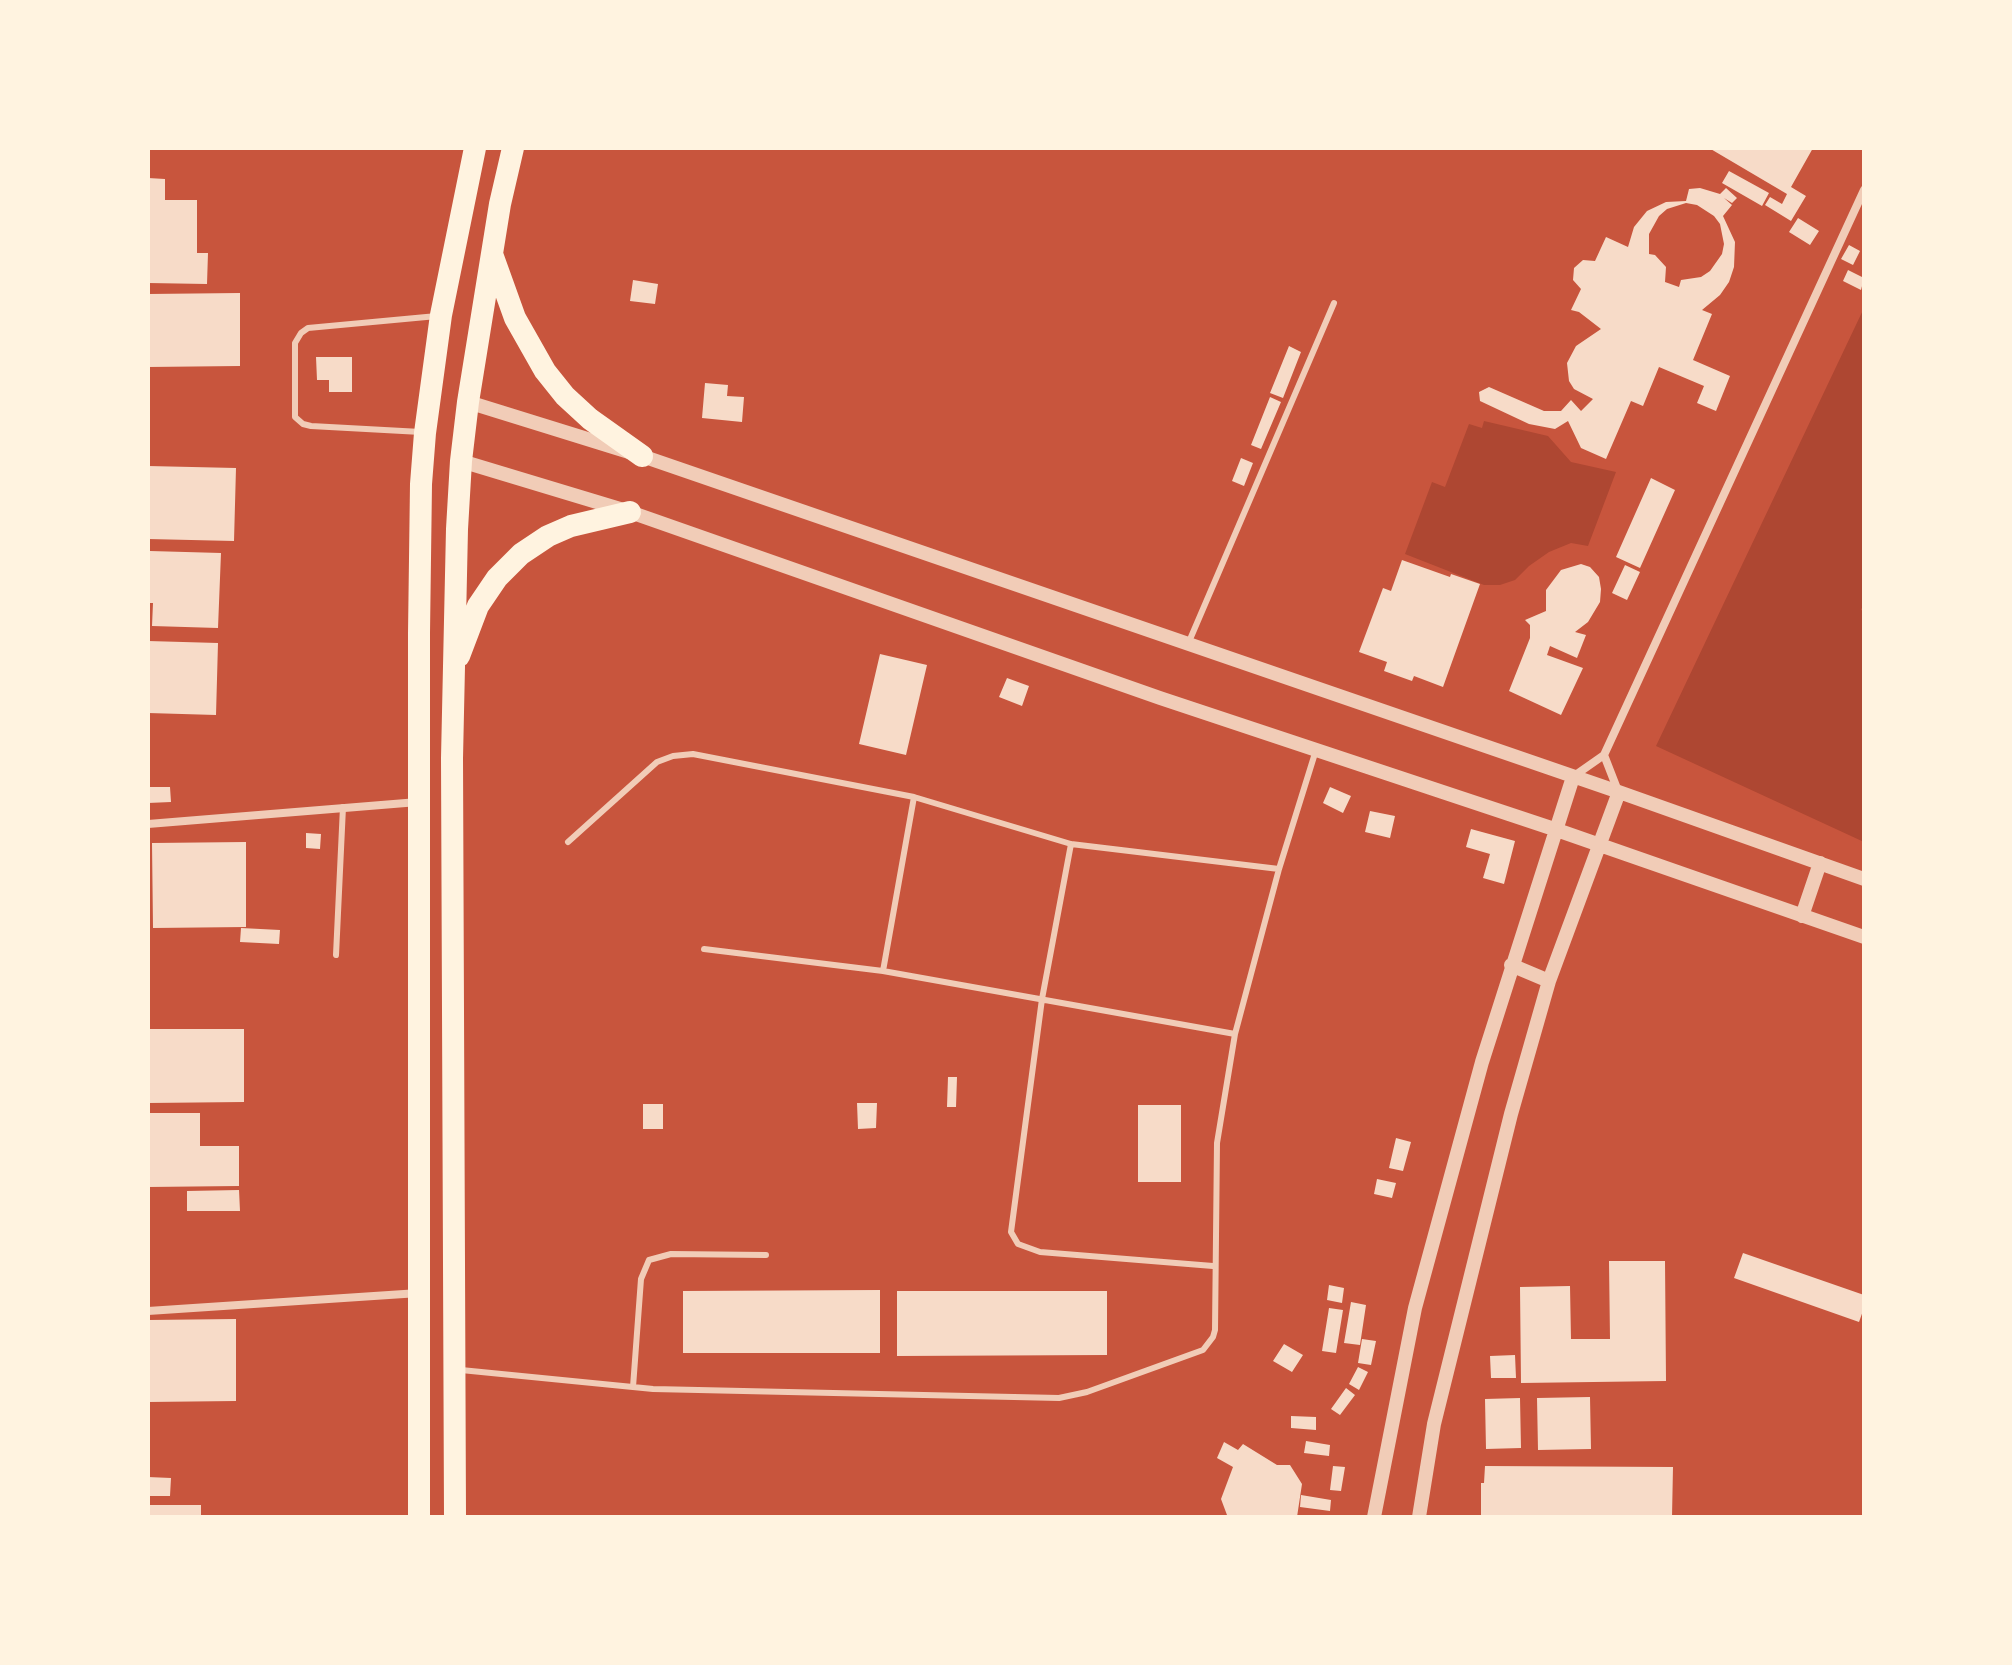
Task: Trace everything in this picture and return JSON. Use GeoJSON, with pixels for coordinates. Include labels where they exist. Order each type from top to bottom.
{"type":"FeatureCollection","features":[{"type":"Feature","properties":{"kind":"highway"},"geometry":{"type":"LineString","coordinates":[[419,1517],[419,553],[425,433],[441,315],[475,148]]}},
{"type":"Feature","properties":{"kind":"highway"},"geometry":{"type":"LineString","coordinates":[[455,1517],[453,672],[461,461],[492,254],[513,148]]}},
{"type":"Feature","properties":{"kind":"highway"},"geometry":{"type":"LineString","coordinates":[[492,254],[515,318],[545,371],[565,396],[590,419],[642,456]]}},
{"type":"Feature","properties":{"kind":"highway"},"geometry":{"type":"LineString","coordinates":[[453,672],[478,606],[497,578],[521,554],[548,536],[571,526],[630,512]]}},
{"type":"Feature","properties":{"kind":"street"},"geometry":{"type":"LineString","coordinates":[[1374,1517],[1415,1308],[1511,965],[1573,777],[1604,755],[1864,190]]}},
{"type":"Feature","properties":{"kind":"street"},"geometry":{"type":"LineString","coordinates":[[468,402],[642,456],[1864,879]]}},
{"type":"Feature","properties":{"kind":"street"},"geometry":{"type":"LineString","coordinates":[[461,461],[630,512],[1864,937]]}},
{"type":"Feature","properties":{"kind":"street"},"geometry":{"type":"LineString","coordinates":[[1419,1517],[1434,1424],[1511,1114],[1549,981],[1619,792],[1604,755]]}},
{"type":"Feature","properties":{"kind":"street"},"geometry":{"type":"LineString","coordinates":[[148,824],[419,802]]}},
{"type":"Feature","properties":{"kind":"street"},"geometry":{"type":"LineString","coordinates":[[1802,916],[1820,863]]}},
{"type":"Feature","properties":{"kind":"street"},"geometry":{"type":"LineString","coordinates":[[1511,965],[1549,981]]}},
{"type":"Feature","properties":{"kind":"street"},"geometry":{"type":"LineString","coordinates":[[148,1311],[419,1293]]}},
{"type":"Feature","properties":{"kind":"lane"},"geometry":{"type":"LineString","coordinates":[[1188,644],[1334,303]]}},
{"type":"Feature","properties":{"kind":"lane"},"geometry":{"type":"LineString","coordinates":[[425,433],[303,424],[295,417],[295,343],[308,328],[441,315]]}},
{"type":"Feature","properties":{"kind":"lane"},"geometry":{"type":"LineString","coordinates":[[454,1369],[633,1387],[1059,1398],[1203,1350],[1215,1330],[1213,1266],[1217,1143],[1235,1034],[1279,869],[1316,750]]}},
{"type":"Feature","properties":{"kind":"lane"},"geometry":{"type":"LineString","coordinates":[[568,842],[657,762],[693,754],[914,797],[1071,844],[1279,869]]}},
{"type":"Feature","properties":{"kind":"lane"},"geometry":{"type":"LineString","coordinates":[[883,971],[914,797]]}},
{"type":"Feature","properties":{"kind":"lane"},"geometry":{"type":"LineString","coordinates":[[336,955],[343,807]]}},
{"type":"Feature","properties":{"kind":"lane"},"geometry":{"type":"LineString","coordinates":[[1071,844],[1042,999],[1011,1232],[1018,1244],[1040,1252],[1213,1266]]}},
{"type":"Feature","properties":{"kind":"lane"},"geometry":{"type":"LineString","coordinates":[[704,949],[883,971],[1235,1034]]}},
{"type":"Feature","properties":{"kind":"lane"},"geometry":{"type":"LineString","coordinates":[[633,1387],[641,1279],[649,1260],[671,1254],[766,1255]]}},
{"type":"Feature","properties":{"kind":"shaded area"},"geometry":{"type":"Polygon","coordinates":[[[1864,308],[1864,603],[1861,610],[1864,611],[1864,842],[1656,746],[1864,308]]]}},
{"type":"Feature","properties":{"kind":"shaded area"},"geometry":{"type":"Polygon","coordinates":[[[1484,421],[1548,436],[1571,462],[1616,472],[1588,546],[1571,543],[1549,552],[1515,580],[1500,585],[1484,585],[1405,554],[1432,482],[1445,487],[1469,424],[1482,428],[1484,421]]]}},
{"type":"Feature","properties":{"kind":"building"},"geometry":{"type":"Polygon","coordinates":[[[1709,148],[1813,148],[1791,187],[1806,196],[1791,221],[1765,205],[1770,197],[1782,204],[1787,194],[1709,148]]]}},
{"type":"Feature","properties":{"kind":"building"},"geometry":{"type":"Polygon","coordinates":[[[1729,171],[1769,193],[1762,206],[1722,183],[1729,171]]]}},
{"type":"Feature","properties":{"kind":"building"},"geometry":{"type":"Polygon","coordinates":[[[148,178],[165,179],[165,200],[197,200],[197,253],[208,253],[207,284],[148,283],[148,178]]]}},
{"type":"Feature","properties":{"kind":"building"},"geometry":{"type":"Polygon","coordinates":[[[1700,188],[1720,194],[1726,188],[1737,198],[1732,203],[1724,198],[1732,205],[1723,216],[1735,242],[1734,267],[1720,295],[1702,310],[1712,314],[1693,360],[1730,376],[1716,411],[1697,403],[1704,386],[1659,367],[1643,406],[1631,401],[1606,459],[1581,448],[1568,421],[1555,429],[1529,424],[1480,401],[1479,392],[1489,387],[1544,411],[1561,411],[1571,400],[1581,411],[1593,399],[1574,389],[1569,381],[1567,363],[1576,346],[1601,329],[1579,312],[1571,310],[1581,289],[1573,280],[1574,268],[1583,260],[1595,261],[1606,237],[1628,247],[1634,227],[1647,211],[1666,202],[1686,201],[1689,189],[1700,188]],[[1686,203],[1667,209],[1659,216],[1649,234],[1649,254],[1655,255],[1666,267],[1665,282],[1679,287],[1681,280],[1701,277],[1710,271],[1722,254],[1724,244],[1720,224],[1697,205],[1686,203]]]}},
{"type":"Feature","properties":{"kind":"building"},"geometry":{"type":"Polygon","coordinates":[[[1798,218],[1819,231],[1810,245],[1789,232],[1798,218]]]}},
{"type":"Feature","properties":{"kind":"building"},"geometry":{"type":"Polygon","coordinates":[[[1849,245],[1860,251],[1853,265],[1841,259],[1849,245]]]}},
{"type":"Feature","properties":{"kind":"building"},"geometry":{"type":"Polygon","coordinates":[[[1848,270],[1864,278],[1861,290],[1843,281],[1848,270]]]}},
{"type":"Feature","properties":{"kind":"building"},"geometry":{"type":"Polygon","coordinates":[[[633,280],[658,284],[655,304],[630,301],[633,280]]]}},
{"type":"Feature","properties":{"kind":"building"},"geometry":{"type":"Polygon","coordinates":[[[240,293],[240,366],[148,367],[148,294],[240,293]]]}},
{"type":"Feature","properties":{"kind":"building"},"geometry":{"type":"Polygon","coordinates":[[[1289,346],[1301,352],[1283,398],[1270,393],[1289,346]]]}},
{"type":"Feature","properties":{"kind":"building"},"geometry":{"type":"Polygon","coordinates":[[[316,357],[352,357],[352,392],[329,392],[329,380],[317,380],[316,357]]]}},
{"type":"Feature","properties":{"kind":"building"},"geometry":{"type":"Polygon","coordinates":[[[705,383],[728,385],[727,396],[744,397],[742,422],[702,418],[705,383]]]}},
{"type":"Feature","properties":{"kind":"building"},"geometry":{"type":"Polygon","coordinates":[[[1270,397],[1281,402],[1261,449],[1251,445],[1270,397]]]}},
{"type":"Feature","properties":{"kind":"building"},"geometry":{"type":"Polygon","coordinates":[[[1241,458],[1253,463],[1244,486],[1232,481],[1241,458]]]}},
{"type":"Feature","properties":{"kind":"building"},"geometry":{"type":"Polygon","coordinates":[[[148,466],[236,468],[234,541],[148,539],[148,466]]]}},
{"type":"Feature","properties":{"kind":"building"},"geometry":{"type":"Polygon","coordinates":[[[1651,478],[1675,490],[1640,568],[1616,557],[1651,478]]]}},
{"type":"Feature","properties":{"kind":"building"},"geometry":{"type":"Polygon","coordinates":[[[150,551],[221,553],[218,628],[152,626],[153,603],[148,603],[150,551]]]}},
{"type":"Feature","properties":{"kind":"building"},"geometry":{"type":"Polygon","coordinates":[[[1402,560],[1480,584],[1443,687],[1414,676],[1412,681],[1384,671],[1387,662],[1359,652],[1383,588],[1391,591],[1402,560]]]}},
{"type":"Feature","properties":{"kind":"building"},"geometry":{"type":"Polygon","coordinates":[[[1581,564],[1590,567],[1599,577],[1600,602],[1588,622],[1575,632],[1586,635],[1577,658],[1550,646],[1547,655],[1583,668],[1561,715],[1509,691],[1530,638],[1530,625],[1525,620],[1546,611],[1546,590],[1561,570],[1581,564]]]}},
{"type":"Feature","properties":{"kind":"building"},"geometry":{"type":"Polygon","coordinates":[[[1625,565],[1640,572],[1627,600],[1612,593],[1625,565]]]}},
{"type":"Feature","properties":{"kind":"building"},"geometry":{"type":"Polygon","coordinates":[[[148,641],[218,643],[216,715],[148,713],[148,641]]]}},
{"type":"Feature","properties":{"kind":"building"},"geometry":{"type":"Polygon","coordinates":[[[880,654],[927,665],[906,755],[859,744],[880,654]]]}},
{"type":"Feature","properties":{"kind":"building"},"geometry":{"type":"Polygon","coordinates":[[[1007,678],[1029,686],[1022,706],[999,697],[1007,678]]]}},
{"type":"Feature","properties":{"kind":"building"},"geometry":{"type":"Polygon","coordinates":[[[148,787],[170,787],[171,802],[148,803],[148,787]]]}},
{"type":"Feature","properties":{"kind":"building"},"geometry":{"type":"Polygon","coordinates":[[[1330,787],[1351,796],[1343,813],[1323,803],[1330,787]]]}},
{"type":"Feature","properties":{"kind":"building"},"geometry":{"type":"Polygon","coordinates":[[[1370,811],[1395,816],[1390,838],[1365,832],[1370,811]]]}},
{"type":"Feature","properties":{"kind":"building"},"geometry":{"type":"Polygon","coordinates":[[[1471,829],[1515,841],[1504,884],[1483,878],[1490,854],[1466,847],[1471,829]]]}},
{"type":"Feature","properties":{"kind":"building"},"geometry":{"type":"Polygon","coordinates":[[[306,833],[321,834],[320,849],[306,848],[306,833]]]}},
{"type":"Feature","properties":{"kind":"building"},"geometry":{"type":"Polygon","coordinates":[[[246,842],[246,927],[153,928],[152,843],[246,842]]]}},
{"type":"Feature","properties":{"kind":"building"},"geometry":{"type":"Polygon","coordinates":[[[241,928],[280,930],[279,944],[240,942],[241,928]]]}},
{"type":"Feature","properties":{"kind":"building"},"geometry":{"type":"Polygon","coordinates":[[[148,1029],[244,1029],[244,1102],[148,1103],[148,1029]]]}},
{"type":"Feature","properties":{"kind":"building"},"geometry":{"type":"Polygon","coordinates":[[[948,1077],[957,1077],[956,1107],[947,1107],[948,1077]]]}},
{"type":"Feature","properties":{"kind":"building"},"geometry":{"type":"Polygon","coordinates":[[[857,1103],[877,1103],[876,1128],[858,1129],[857,1103]]]}},
{"type":"Feature","properties":{"kind":"building"},"geometry":{"type":"Polygon","coordinates":[[[643,1104],[663,1104],[663,1129],[643,1129],[643,1104]]]}},
{"type":"Feature","properties":{"kind":"building"},"geometry":{"type":"Polygon","coordinates":[[[1138,1105],[1181,1105],[1181,1182],[1138,1182],[1138,1105]]]}},
{"type":"Feature","properties":{"kind":"building"},"geometry":{"type":"Polygon","coordinates":[[[148,1113],[200,1113],[200,1146],[239,1146],[239,1186],[148,1187],[148,1113]]]}},
{"type":"Feature","properties":{"kind":"building"},"geometry":{"type":"Polygon","coordinates":[[[1396,1138],[1411,1142],[1403,1171],[1389,1168],[1396,1138]]]}},
{"type":"Feature","properties":{"kind":"building"},"geometry":{"type":"Polygon","coordinates":[[[1377,1179],[1396,1183],[1392,1198],[1374,1194],[1377,1179]]]}},
{"type":"Feature","properties":{"kind":"building"},"geometry":{"type":"Polygon","coordinates":[[[239,1190],[240,1211],[187,1211],[187,1191],[239,1190]]]}},
{"type":"Feature","properties":{"kind":"building"},"geometry":{"type":"Polygon","coordinates":[[[1743,1253],[1864,1295],[1859,1322],[1734,1278],[1743,1253]]]}},
{"type":"Feature","properties":{"kind":"building"},"geometry":{"type":"Polygon","coordinates":[[[1609,1261],[1665,1261],[1666,1381],[1521,1383],[1520,1287],[1570,1286],[1571,1339],[1610,1339],[1609,1261]]]}},
{"type":"Feature","properties":{"kind":"building"},"geometry":{"type":"Polygon","coordinates":[[[1329,1285],[1344,1288],[1342,1303],[1327,1300],[1329,1285]]]}},
{"type":"Feature","properties":{"kind":"building"},"geometry":{"type":"Polygon","coordinates":[[[880,1290],[880,1353],[683,1353],[683,1291],[880,1290]]]}},
{"type":"Feature","properties":{"kind":"building"},"geometry":{"type":"Polygon","coordinates":[[[897,1291],[1107,1291],[1107,1355],[897,1356],[897,1291]]]}},
{"type":"Feature","properties":{"kind":"building"},"geometry":{"type":"Polygon","coordinates":[[[1351,1302],[1366,1305],[1360,1345],[1344,1343],[1351,1302]]]}},
{"type":"Feature","properties":{"kind":"building"},"geometry":{"type":"Polygon","coordinates":[[[1329,1308],[1343,1310],[1336,1353],[1322,1351],[1329,1308]]]}},
{"type":"Feature","properties":{"kind":"building"},"geometry":{"type":"Polygon","coordinates":[[[236,1319],[236,1401],[148,1402],[148,1320],[236,1319]]]}},
{"type":"Feature","properties":{"kind":"building"},"geometry":{"type":"Polygon","coordinates":[[[1362,1339],[1376,1341],[1371,1365],[1358,1363],[1362,1339]]]}},
{"type":"Feature","properties":{"kind":"building"},"geometry":{"type":"Polygon","coordinates":[[[1284,1344],[1303,1355],[1292,1372],[1273,1361],[1284,1344]]]}},
{"type":"Feature","properties":{"kind":"building"},"geometry":{"type":"Polygon","coordinates":[[[1515,1355],[1516,1378],[1491,1378],[1490,1356],[1515,1355]]]}},
{"type":"Feature","properties":{"kind":"building"},"geometry":{"type":"Polygon","coordinates":[[[1358,1367],[1368,1372],[1359,1390],[1349,1384],[1358,1367]]]}},
{"type":"Feature","properties":{"kind":"building"},"geometry":{"type":"Polygon","coordinates":[[[1346,1388],[1355,1395],[1340,1415],[1331,1409],[1346,1388]]]}},
{"type":"Feature","properties":{"kind":"building"},"geometry":{"type":"Polygon","coordinates":[[[1590,1397],[1591,1449],[1538,1450],[1537,1398],[1590,1397]]]}},
{"type":"Feature","properties":{"kind":"building"},"geometry":{"type":"Polygon","coordinates":[[[1520,1398],[1521,1448],[1486,1449],[1485,1399],[1520,1398]]]}},
{"type":"Feature","properties":{"kind":"building"},"geometry":{"type":"Polygon","coordinates":[[[1291,1416],[1316,1417],[1316,1430],[1291,1428],[1291,1416]]]}},
{"type":"Feature","properties":{"kind":"building"},"geometry":{"type":"Polygon","coordinates":[[[1306,1441],[1330,1445],[1329,1456],[1304,1453],[1306,1441]]]}},
{"type":"Feature","properties":{"kind":"building"},"geometry":{"type":"Polygon","coordinates":[[[1224,1442],[1238,1450],[1243,1444],[1277,1465],[1290,1465],[1302,1484],[1297,1517],[1227,1515],[1221,1499],[1233,1467],[1217,1458],[1224,1442]]]}},
{"type":"Feature","properties":{"kind":"building"},"geometry":{"type":"Polygon","coordinates":[[[1333,1466],[1345,1467],[1341,1491],[1330,1490],[1333,1466]]]}},
{"type":"Feature","properties":{"kind":"building"},"geometry":{"type":"Polygon","coordinates":[[[1485,1466],[1673,1467],[1672,1517],[1481,1517],[1481,1483],[1484,1483],[1485,1466]]]}},
{"type":"Feature","properties":{"kind":"building"},"geometry":{"type":"Polygon","coordinates":[[[148,1477],[171,1478],[170,1496],[148,1496],[148,1477]]]}},
{"type":"Feature","properties":{"kind":"building"},"geometry":{"type":"Polygon","coordinates":[[[1301,1495],[1331,1500],[1330,1511],[1300,1507],[1301,1495]]]}},
{"type":"Feature","properties":{"kind":"building"},"geometry":{"type":"Polygon","coordinates":[[[148,1505],[201,1505],[201,1517],[148,1517],[148,1505]]]}}]}
